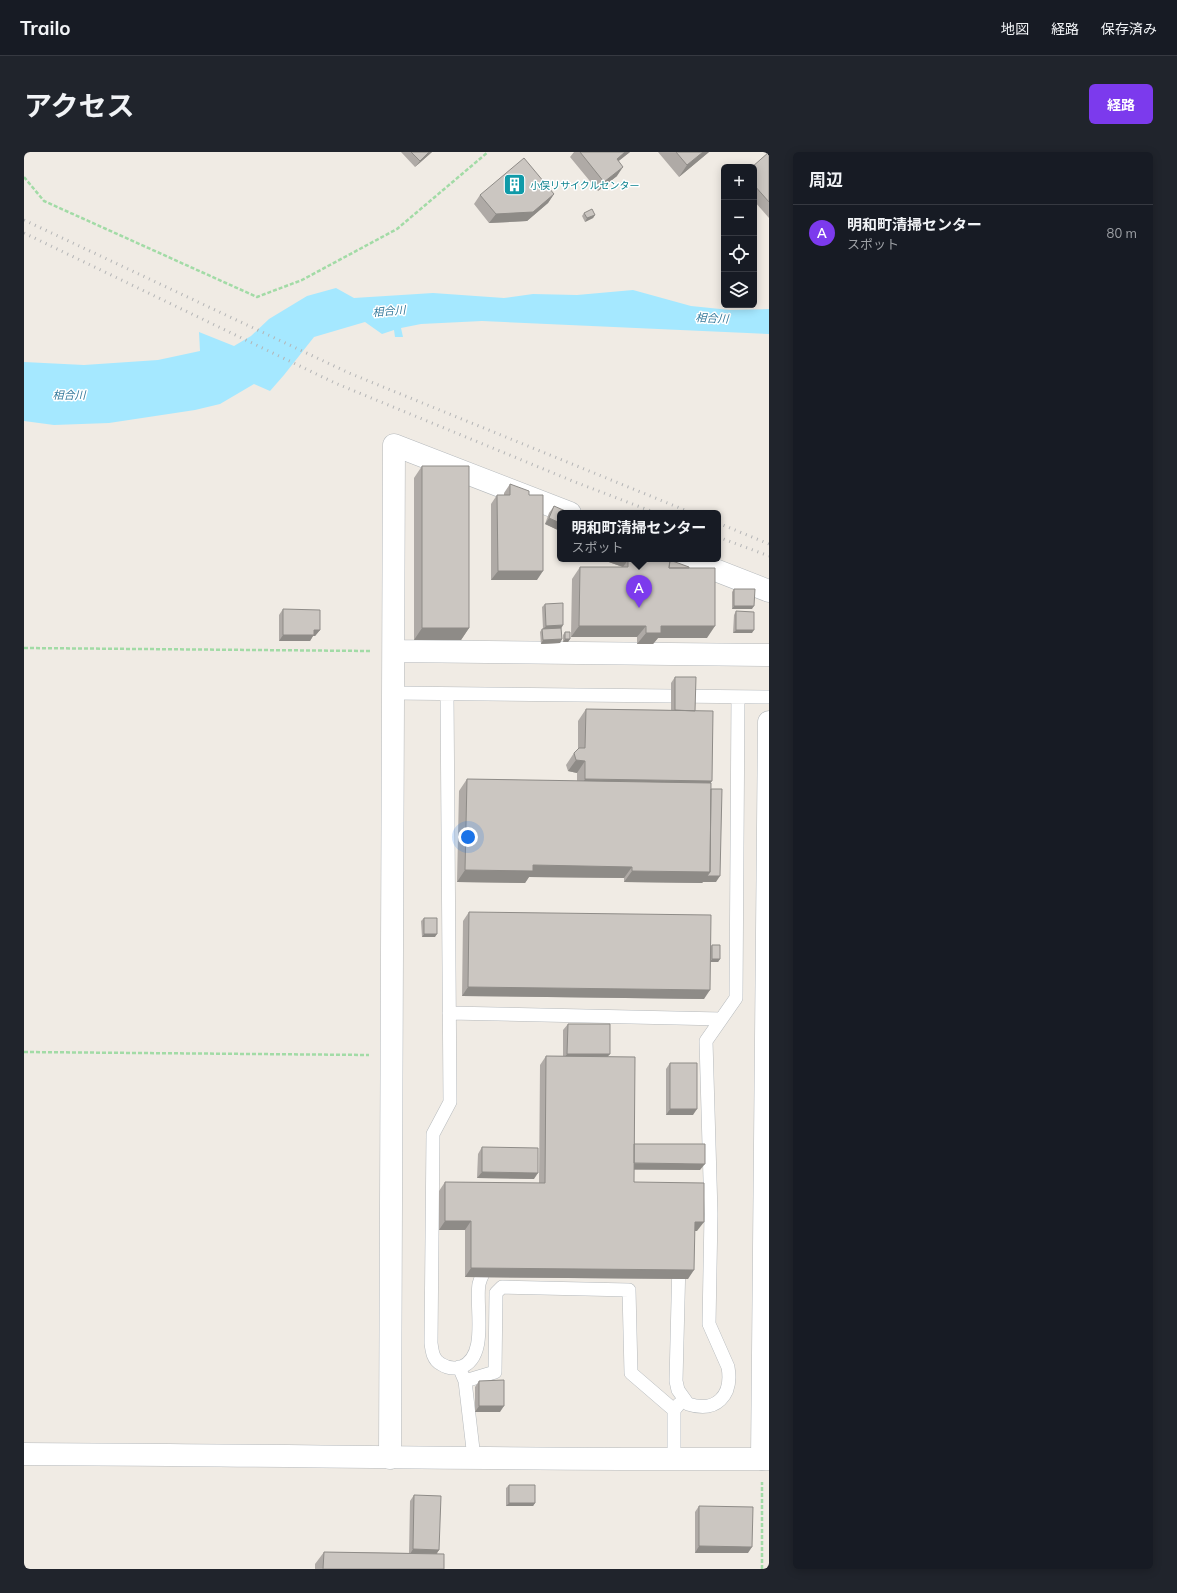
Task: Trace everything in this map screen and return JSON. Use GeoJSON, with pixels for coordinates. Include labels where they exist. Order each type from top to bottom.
{"type":"FeatureCollection","features":[{"type":"Feature","properties":{"kind":"street"},"geometry":{"type":"LineString","coordinates":[[390,1458],[394,444],[562,510]]}},
{"type":"Feature","properties":{"kind":"street"},"geometry":{"type":"LineString","coordinates":[[696,562],[769,591]]}},
{"type":"Feature","properties":{"kind":"street"},"geometry":{"type":"LineString","coordinates":[[394,651],[769,655]]}},
{"type":"Feature","properties":{"kind":"street"},"geometry":{"type":"LineString","coordinates":[[24,1454],[236,1455],[390,1458],[766,1459],[769,722]]}},
{"type":"Feature","properties":{"kind":"lane"},"geometry":{"type":"LineString","coordinates":[[393,693],[769,697]]}},
{"type":"Feature","properties":{"kind":"lane"},"geometry":{"type":"LineString","coordinates":[[447,694],[450,1102],[433,1134],[430,1343],[433,1354],[438,1363],[454,1369],[470,1362],[474,1356],[478,1345],[479,1285],[484,1271],[501,1254]]}},
{"type":"Feature","properties":{"kind":"lane"},"geometry":{"type":"LineString","coordinates":[[672,1254],[680,1254],[676,1381],[678,1390],[682,1399],[688,1404],[695,1406],[711,1406],[722,1398],[729,1385],[728,1367],[709,1324],[711,1214],[706,1041],[736,998],[738,697]]}},
{"type":"Feature","properties":{"kind":"lane"},"geometry":{"type":"LineString","coordinates":[[449,1013],[721,1019]]}},
{"type":"Feature","properties":{"kind":"lane"},"geometry":{"type":"LineString","coordinates":[[465,1381],[495,1372],[496,1293],[502,1287],[630,1290],[631,1373],[674,1410]]}},
{"type":"Feature","properties":{"kind":"lane"},"geometry":{"type":"LineString","coordinates":[[459,1367],[465,1381],[474,1458]]}},
{"type":"Feature","properties":{"kind":"lane"},"geometry":{"type":"LineString","coordinates":[[674,1458],[674,1410],[682,1399]]}},
{"type":"Feature","properties":{"kind":"path"},"geometry":{"type":"LineString","coordinates":[[24,177],[44,201],[257,297],[302,280],[397,228],[488,152]]}},
{"type":"Feature","properties":{"kind":"path"},"geometry":{"type":"LineString","coordinates":[[24,648],[394,651]]}},
{"type":"Feature","properties":{"kind":"path"},"geometry":{"type":"LineString","coordinates":[[24,1052],[391,1055]]}},
{"type":"Feature","properties":{"kind":"path"},"geometry":{"type":"LineString","coordinates":[[762,1569],[766,1459]]}},
{"type":"Feature","properties":{"kind":"water","name":"相合川"},"geometry":{"type":"Polygon","coordinates":[[[336,288],[354,298],[433,293],[504,298],[533,294],[577,295],[633,290],[691,306],[730,310],[769,309],[769,334],[482,321],[421,324],[401,328],[403,337],[395,337],[394,330],[382,334],[365,322],[314,337],[270,391],[254,384],[220,404],[195,410],[109,423],[54,425],[24,421],[24,362],[84,365],[158,360],[200,351],[199,332],[234,346],[251,336],[269,319],[307,296],[336,288]]]}},
{"type":"Feature","properties":{"kind":"building"},"geometry":{"type":"Polygon","coordinates":[[[411,152],[429,152],[420,161],[411,152]]]}},
{"type":"Feature","properties":{"kind":"building"},"geometry":{"type":"Polygon","coordinates":[[[580,152],[625,152],[617,159],[623,167],[604,182],[580,152]]]}},
{"type":"Feature","properties":{"kind":"building"},"geometry":{"type":"Polygon","coordinates":[[[676,152],[703,152],[687,165],[676,152]]]}},
{"type":"Feature","properties":{"kind":"building"},"geometry":{"type":"Polygon","coordinates":[[[769,152],[769,202],[757,188],[757,164],[755,164],[769,152]]]}},
{"type":"Feature","properties":{"kind":"building","name":"小俣リサイクルセンター"},"geometry":{"type":"Polygon","coordinates":[[[524,158],[554,194],[533,212],[496,214],[480,195],[524,158]]]}},
{"type":"Feature","properties":{"kind":"building"},"geometry":{"type":"Polygon","coordinates":[[[592,209],[595,215],[587,218],[584,213],[592,209]]]}},
{"type":"Feature","properties":{"kind":"building"},"geometry":{"type":"Polygon","coordinates":[[[422,466],[469,466],[469,628],[422,628],[422,466]]]}},
{"type":"Feature","properties":{"kind":"building"},"geometry":{"type":"Polygon","coordinates":[[[510,484],[529,491],[529,495],[543,495],[543,571],[498,571],[497,495],[510,495],[510,484]]]}},
{"type":"Feature","properties":{"kind":"building"},"geometry":{"type":"Polygon","coordinates":[[[554,506],[563,510],[557,510],[557,522],[549,518],[554,506]]]}},
{"type":"Feature","properties":{"kind":"building"},"geometry":{"type":"Polygon","coordinates":[[[628,562],[670,562],[669,568],[715,568],[715,626],[661,626],[661,633],[646,633],[646,626],[579,626],[580,567],[628,567],[628,562]]]}},
{"type":"Feature","properties":{"kind":"building"},"geometry":{"type":"Polygon","coordinates":[[[670,562],[675,562],[689,567],[689,568],[669,568],[670,562]]]}},
{"type":"Feature","properties":{"kind":"building"},"geometry":{"type":"Polygon","coordinates":[[[734,589],[755,589],[754,606],[734,606],[734,589]]]}},
{"type":"Feature","properties":{"kind":"building"},"geometry":{"type":"Polygon","coordinates":[[[563,603],[563,625],[546,626],[545,604],[563,603]]]}},
{"type":"Feature","properties":{"kind":"building"},"geometry":{"type":"Polygon","coordinates":[[[283,609],[320,610],[320,630],[314,630],[314,635],[283,635],[283,609]]]}},
{"type":"Feature","properties":{"kind":"building"},"geometry":{"type":"Polygon","coordinates":[[[736,611],[754,612],[754,630],[736,630],[736,611]]]}},
{"type":"Feature","properties":{"kind":"building"},"geometry":{"type":"Polygon","coordinates":[[[561,628],[562,639],[543,640],[542,629],[561,628]]]}},
{"type":"Feature","properties":{"kind":"building"},"geometry":{"type":"Polygon","coordinates":[[[565,632],[570,632],[570,639],[565,639],[565,632]]]}},
{"type":"Feature","properties":{"kind":"building"},"geometry":{"type":"Polygon","coordinates":[[[675,677],[696,677],[695,711],[675,710],[675,677]]]}},
{"type":"Feature","properties":{"kind":"building"},"geometry":{"type":"Polygon","coordinates":[[[586,709],[713,711],[712,781],[585,779],[585,761],[576,760],[574,753],[579,748],[585,748],[586,709]]]}},
{"type":"Feature","properties":{"kind":"building"},"geometry":{"type":"Polygon","coordinates":[[[467,779],[711,783],[710,872],[632,871],[632,867],[533,865],[533,871],[465,870],[467,779]]]}},
{"type":"Feature","properties":{"kind":"building"},"geometry":{"type":"Polygon","coordinates":[[[711,789],[722,789],[720,876],[707,876],[710,872],[711,789]]]}},
{"type":"Feature","properties":{"kind":"building"},"geometry":{"type":"Polygon","coordinates":[[[469,912],[711,915],[710,990],[468,987],[469,912]]]}},
{"type":"Feature","properties":{"kind":"building"},"geometry":{"type":"Polygon","coordinates":[[[424,918],[437,918],[437,934],[424,934],[424,918]]]}},
{"type":"Feature","properties":{"kind":"building"},"geometry":{"type":"Polygon","coordinates":[[[712,945],[720,945],[720,959],[712,959],[712,945]]]}},
{"type":"Feature","properties":{"kind":"building"},"geometry":{"type":"Polygon","coordinates":[[[568,1024],[610,1024],[610,1054],[567,1054],[568,1024]]]}},
{"type":"Feature","properties":{"kind":"building"},"geometry":{"type":"Polygon","coordinates":[[[546,1056],[635,1057],[634,1182],[704,1183],[704,1222],[695,1222],[694,1270],[471,1268],[471,1221],[445,1221],[445,1182],[545,1183],[546,1056]]]}},
{"type":"Feature","properties":{"kind":"building"},"geometry":{"type":"Polygon","coordinates":[[[670,1063],[697,1063],[697,1109],[670,1109],[670,1063]]]}},
{"type":"Feature","properties":{"kind":"building"},"geometry":{"type":"Polygon","coordinates":[[[634,1144],[705,1144],[705,1164],[634,1163],[634,1144]]]}},
{"type":"Feature","properties":{"kind":"building"},"geometry":{"type":"Polygon","coordinates":[[[482,1147],[538,1148],[538,1173],[482,1172],[482,1147]]]}},
{"type":"Feature","properties":{"kind":"building"},"geometry":{"type":"Polygon","coordinates":[[[504,1380],[504,1406],[479,1406],[479,1381],[504,1380]]]}},
{"type":"Feature","properties":{"kind":"building"},"geometry":{"type":"Polygon","coordinates":[[[509,1485],[535,1485],[535,1503],[509,1503],[509,1485]]]}},
{"type":"Feature","properties":{"kind":"building"},"geometry":{"type":"Polygon","coordinates":[[[414,1495],[441,1496],[439,1550],[413,1549],[414,1495]]]}},
{"type":"Feature","properties":{"kind":"building"},"geometry":{"type":"Polygon","coordinates":[[[699,1506],[753,1507],[752,1547],[699,1546],[699,1506]]]}},
{"type":"Feature","properties":{"kind":"building"},"geometry":{"type":"Polygon","coordinates":[[[324,1552],[444,1554],[444,1569],[323,1569],[324,1552]]]}},
{"type":"Feature","properties":{"kind":"railway"},"geometry":{"type":"LineString","coordinates":[[24,220],[349,373],[685,510]]}},
{"type":"Feature","properties":{"kind":"railway"},"geometry":{"type":"LineString","coordinates":[[24,233],[335,383],[575,482],[648,510]]}},
{"type":"Feature","properties":{"kind":"railway"},"geometry":{"type":"LineString","coordinates":[[721,524],[769,544]]}},
{"type":"Feature","properties":{"kind":"railway"},"geometry":{"type":"LineString","coordinates":[[721,538],[769,556]]}},
{"type":"Feature","properties":{"kind":"place","name":"小俣リサイクルセンター"},"geometry":{"type":"Point","coordinates":[515,185]}},
{"type":"Feature","properties":{"kind":"place","name":"明和町清掃センター"},"geometry":{"type":"Point","coordinates":[639,608]}}]}
